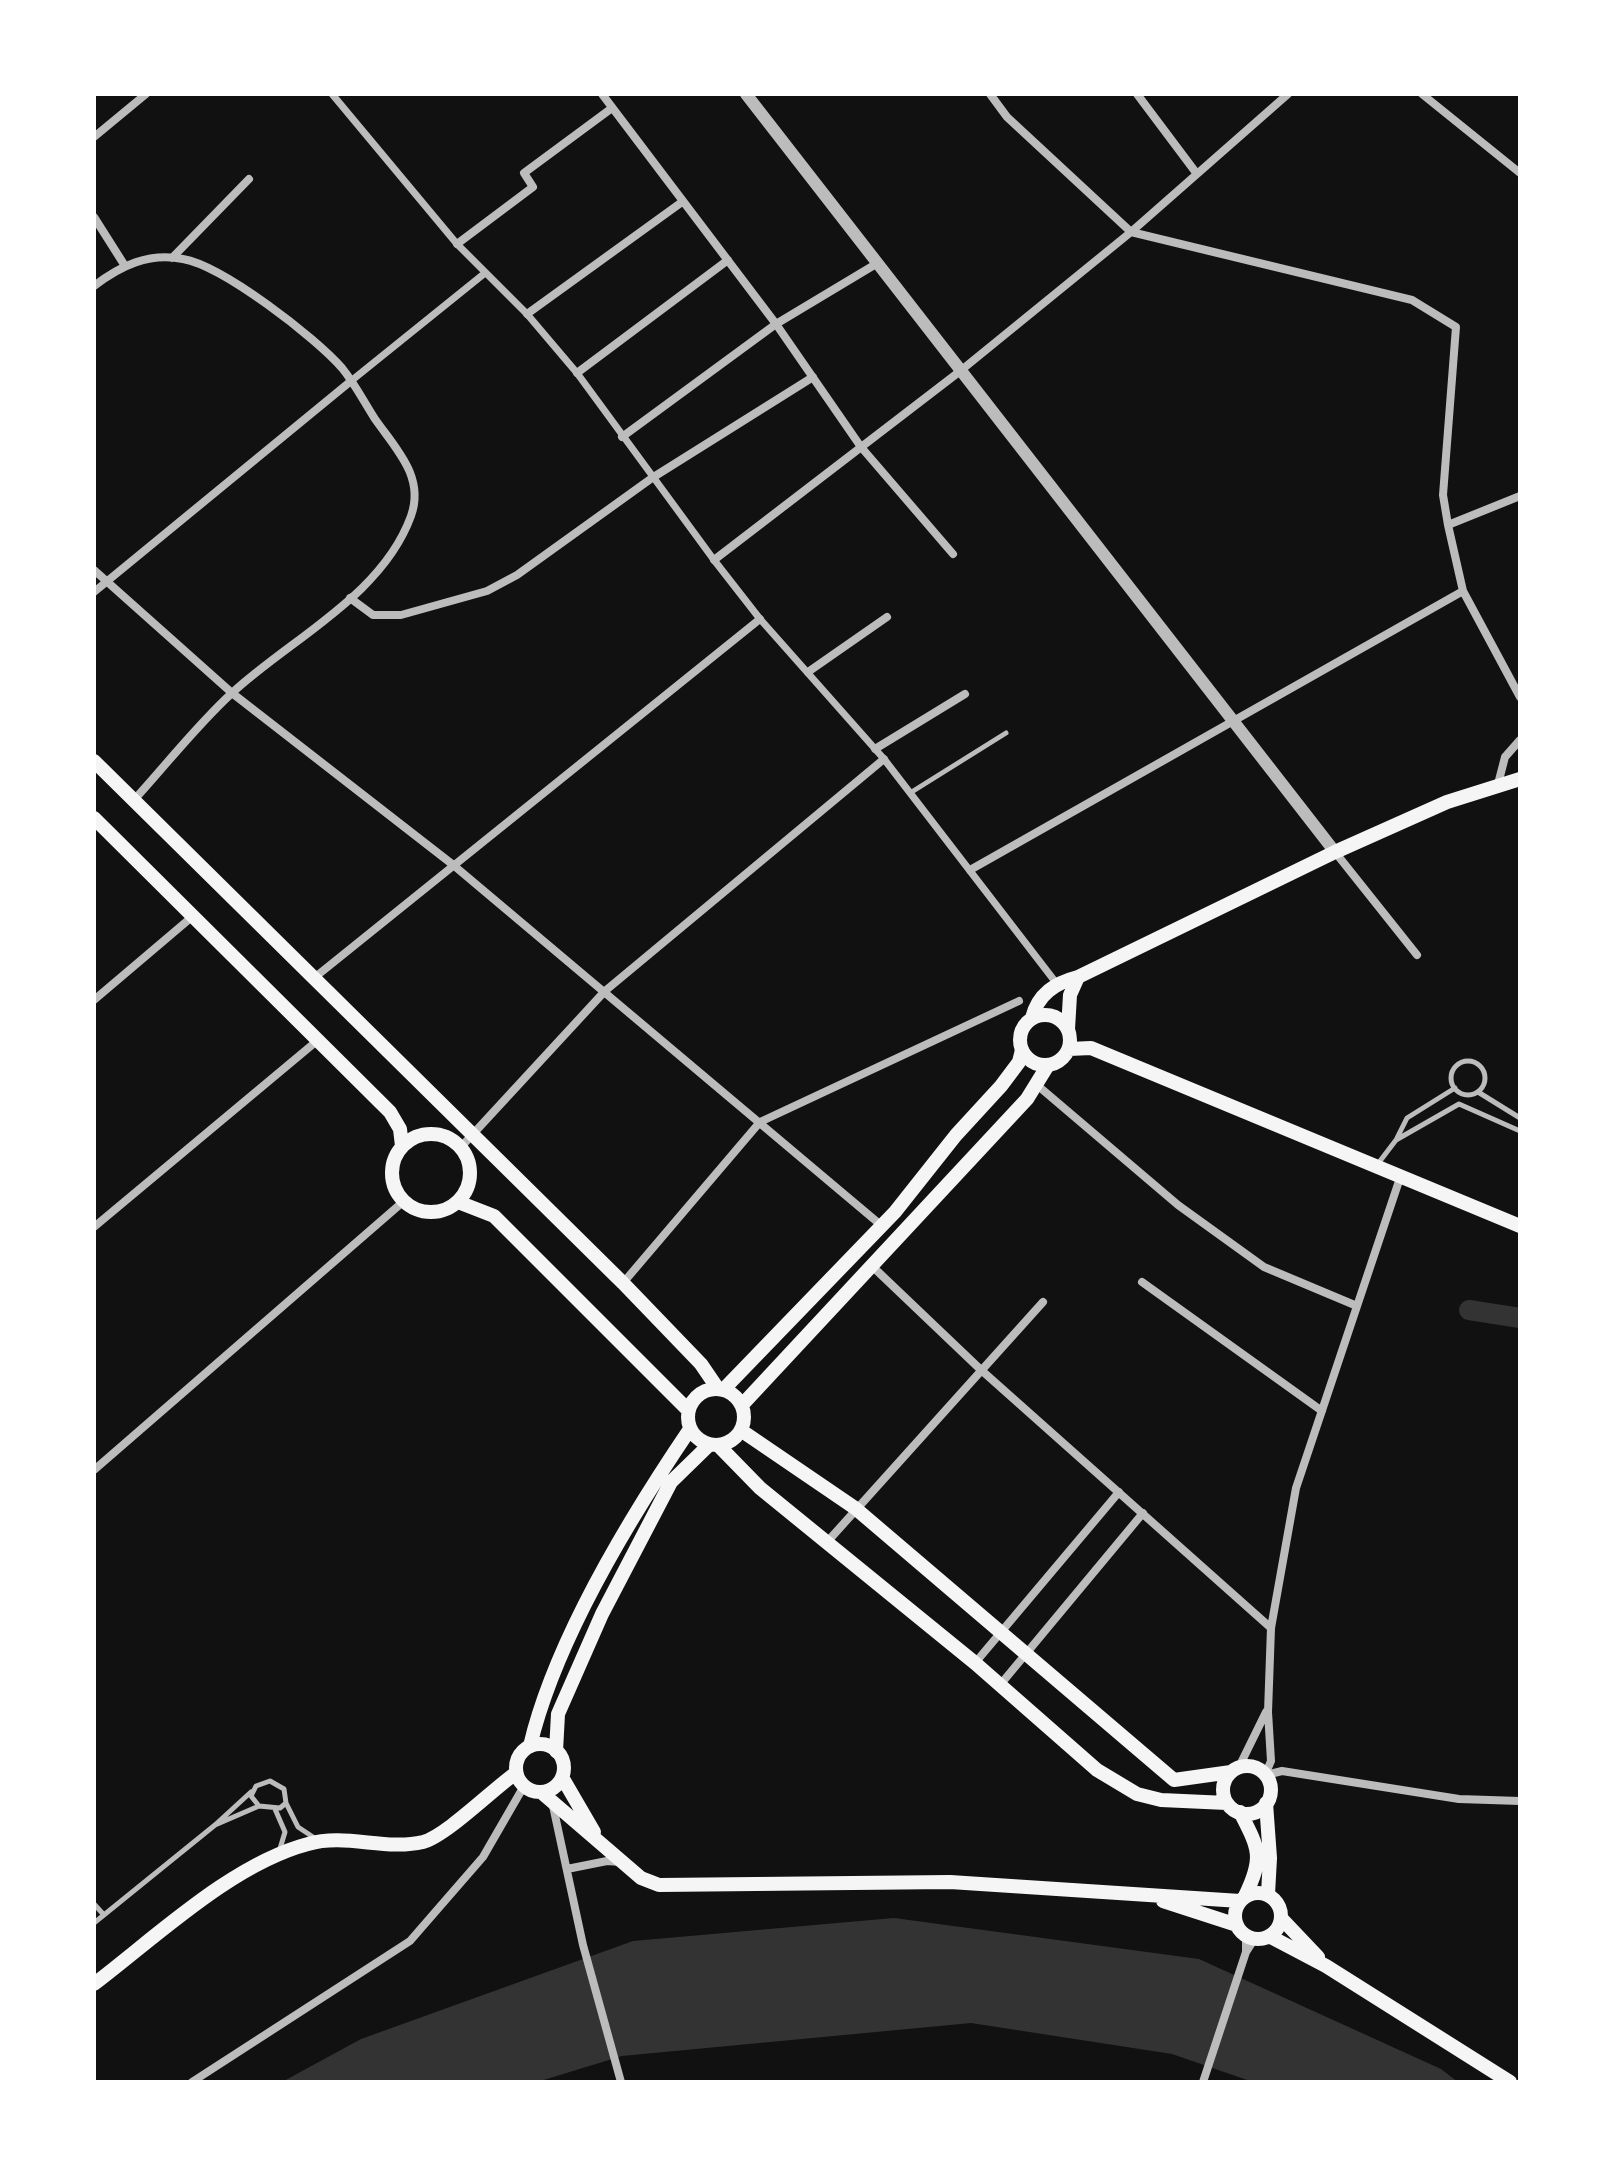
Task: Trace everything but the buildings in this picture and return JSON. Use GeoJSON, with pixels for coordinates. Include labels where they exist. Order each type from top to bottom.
{"type":"FeatureCollection","features":[{"type":"Feature","properties":{"kind":"main road"},"geometry":{"type":"LineString","coordinates":[[94,761],[623,1283],[701,1364],[720,1389],[742,1405]]}},
{"type":"Feature","properties":{"kind":"main road"},"geometry":{"type":"LineString","coordinates":[[688,1410],[699,1394],[720,1389],[882,1226],[1019,1062],[1022,1050],[1020,1036],[1042,997],[1057,984],[1078,977],[1335,852],[1447,802],[1520,779]]}},
{"type":"Feature","properties":{"kind":"main road"},"geometry":{"type":"LineString","coordinates":[[94,818],[390,1112],[400,1129],[402,1146]]}},
{"type":"Feature","properties":{"kind":"main road"},"geometry":{"type":"LineString","coordinates":[[1022,1050],[1033,1062],[1048,1065],[1061,1060],[1069,1049],[1070,995],[1078,977]]}},
{"type":"Feature","properties":{"kind":"main road"},"geometry":{"type":"LineString","coordinates":[[1032,1018],[1056,1017],[1068,1029]]}},
{"type":"Feature","properties":{"kind":"main road"},"geometry":{"type":"LineString","coordinates":[[1069,1049],[1091,1048],[1520,1226]]}},
{"type":"Feature","properties":{"kind":"main road"},"geometry":{"type":"LineString","coordinates":[[556,1751],[558,1714],[602,1614],[671,1482],[714,1446],[728,1444],[742,1431],[742,1405],[873,1267],[1037,1085],[1048,1065]]}},
{"type":"Feature","properties":{"kind":"main road"},"geometry":{"type":"LineString","coordinates":[[443,1105],[461,1148],[471,1175],[458,1202],[448,1209],[425,1212],[404,1201],[392,1180],[395,1156],[402,1146],[428,1133],[461,1148],[493,1153]]}},
{"type":"Feature","properties":{"kind":"main road"},"geometry":{"type":"LineString","coordinates":[[458,1202],[494,1216],[688,1410],[690,1429],[660,1473],[585,1607],[540,1705],[530,1746],[518,1757],[520,1780]]}},
{"type":"Feature","properties":{"kind":"main road"},"geometry":{"type":"LineString","coordinates":[[690,1429],[975,1663],[1115,1783],[1161,1800],[1227,1803],[1240,1812],[1259,1851],[1255,1876],[1236,1910],[1252,1934]]}},
{"type":"Feature","properties":{"kind":"main road"},"geometry":{"type":"LineString","coordinates":[[742,1431],[855,1508],[1174,1780],[1252,1766],[1265,1775],[1270,1789],[1266,1803],[1270,1858],[1268,1894],[1280,1907],[1281,1918],[1326,1966]]}},
{"type":"Feature","properties":{"kind":"main road"},"geometry":{"type":"LineString","coordinates":[[530,1746],[546,1745],[556,1751],[562,1762],[562,1777],[601,1843]]}},
{"type":"Feature","properties":{"kind":"main road"},"geometry":{"type":"LineString","coordinates":[[1227,1803],[1223,1787],[1235,1770]]}},
{"type":"Feature","properties":{"kind":"main road"},"geometry":{"type":"LineString","coordinates":[[545,1795],[562,1777]]}},
{"type":"Feature","properties":{"kind":"main road"},"geometry":{"type":"LineString","coordinates":[[520,1780],[545,1795],[641,1878],[659,1885],[950,1882],[1151,1897],[1243,1899],[1268,1894]]}},
{"type":"Feature","properties":{"kind":"main road"},"geometry":{"type":"LineString","coordinates":[[94,1984],[209,1896],[277,1855],[326,1841],[408,1844],[427,1841],[520,1780]]}},
{"type":"Feature","properties":{"kind":"main road"},"geometry":{"type":"LineString","coordinates":[[1240,1812],[1252,1813],[1266,1803]]}},
{"type":"Feature","properties":{"kind":"main road"},"geometry":{"type":"LineString","coordinates":[[1151,1897],[1252,1934],[1326,1966],[1510,2082]]}},
{"type":"Feature","properties":{"kind":"main road"},"geometry":{"type":"LineString","coordinates":[[1252,1934],[1281,1918]]}},
{"type":"Feature","properties":{"kind":"street"},"geometry":{"type":"LineString","coordinates":[[94,137],[146,94]]}},
{"type":"Feature","properties":{"kind":"street"},"geometry":{"type":"LineString","coordinates":[[332,94],[457,244],[527,314],[577,373],[652,478],[760,619],[884,759],[1057,984]]}},
{"type":"Feature","properties":{"kind":"street"},"geometry":{"type":"LineString","coordinates":[[602,94],[776,324],[861,447],[953,554]]}},
{"type":"Feature","properties":{"kind":"street"},"geometry":{"type":"LineString","coordinates":[[746,94],[959,372],[1417,955]]}},
{"type":"Feature","properties":{"kind":"street"},"geometry":{"type":"LineString","coordinates":[[990,94],[1007,117],[1131,232],[1412,300],[1456,327],[1443,495],[1448,525],[1463,591],[1520,697]]}},
{"type":"Feature","properties":{"kind":"street"},"geometry":{"type":"LineString","coordinates":[[1137,94],[1197,174]]}},
{"type":"Feature","properties":{"kind":"street"},"geometry":{"type":"LineString","coordinates":[[714,560],[1026,318],[1131,232],[1288,94]]}},
{"type":"Feature","properties":{"kind":"street"},"geometry":{"type":"LineString","coordinates":[[1422,94],[1520,173]]}},
{"type":"Feature","properties":{"kind":"street"},"geometry":{"type":"LineString","coordinates":[[457,244],[533,187],[524,173],[612,108]]}},
{"type":"Feature","properties":{"kind":"street"},"geometry":{"type":"LineString","coordinates":[[172,258],[249,179]]}},
{"type":"Feature","properties":{"kind":"street"},"geometry":{"type":"LineString","coordinates":[[527,314],[682,202]]}},
{"type":"Feature","properties":{"kind":"street"},"geometry":{"type":"LineString","coordinates":[[94,217],[125,266]]}},
{"type":"Feature","properties":{"kind":"street"},"geometry":{"type":"LineString","coordinates":[[94,286],[125,266],[144,259],[172,258],[204,266],[243,290],[318,346],[351,381],[406,461],[414,480],[415,498],[406,526],[390,555],[350,598],[232,693],[134,800]]}},
{"type":"Feature","properties":{"kind":"street"},"geometry":{"type":"LineString","coordinates":[[577,373],[728,260]]}},
{"type":"Feature","properties":{"kind":"street"},"geometry":{"type":"LineString","coordinates":[[622,437],[776,324],[876,264]]}},
{"type":"Feature","properties":{"kind":"street"},"geometry":{"type":"LineString","coordinates":[[94,592],[300,420],[485,273]]}},
{"type":"Feature","properties":{"kind":"street"},"geometry":{"type":"LineString","coordinates":[[350,598],[373,615],[401,615],[487,591],[517,575],[652,478],[813,377]]}},
{"type":"Feature","properties":{"kind":"street"},"geometry":{"type":"LineString","coordinates":[[1448,525],[1520,496]]}},
{"type":"Feature","properties":{"kind":"street"},"geometry":{"type":"LineString","coordinates":[[94,570],[232,693],[452,864],[882,1226]]}},
{"type":"Feature","properties":{"kind":"street"},"geometry":{"type":"LineString","coordinates":[[970,870],[1463,591]]}},
{"type":"Feature","properties":{"kind":"street"},"geometry":{"type":"LineString","coordinates":[[808,672],[887,617]]}},
{"type":"Feature","properties":{"kind":"street"},"geometry":{"type":"LineString","coordinates":[[314,978],[760,619]]}},
{"type":"Feature","properties":{"kind":"street"},"geometry":{"type":"LineString","coordinates":[[875,749],[965,694]]}},
{"type":"Feature","properties":{"kind":"street"},"geometry":{"type":"LineString","coordinates":[[1498,784],[1505,757],[1520,740]]}},
{"type":"Feature","properties":{"kind":"street"},"geometry":{"type":"LineString","coordinates":[[461,1148],[605,991],[884,759]]}},
{"type":"Feature","properties":{"kind":"street"},"geometry":{"type":"LineString","coordinates":[[94,1000],[193,916]]}},
{"type":"Feature","properties":{"kind":"street"},"geometry":{"type":"LineString","coordinates":[[623,1283],[760,1122],[1019,1001]]}},
{"type":"Feature","properties":{"kind":"street"},"geometry":{"type":"LineString","coordinates":[[94,1227],[318,1040]]}},
{"type":"Feature","properties":{"kind":"street"},"geometry":{"type":"LineString","coordinates":[[1037,1085],[1178,1205],[1264,1267],[1357,1306]]}},
{"type":"Feature","properties":{"kind":"street"},"geometry":{"type":"LineString","coordinates":[[1265,1775],[1271,1761],[1268,1708],[1271,1628],[1296,1488],[1400,1178]]}},
{"type":"Feature","properties":{"kind":"street"},"geometry":{"type":"LineString","coordinates":[[94,1470],[404,1201]]}},
{"type":"Feature","properties":{"kind":"street"},"geometry":{"type":"LineString","coordinates":[[873,1267],[980,1369],[1271,1628]]}},
{"type":"Feature","properties":{"kind":"street"},"geometry":{"type":"LineString","coordinates":[[1142,1282],[1322,1411]]}},
{"type":"Feature","properties":{"kind":"street"},"geometry":{"type":"LineString","coordinates":[[828,1541],[1043,1302]]}},
{"type":"Feature","properties":{"kind":"street"},"geometry":{"type":"LineString","coordinates":[[975,1663],[1119,1492]]}},
{"type":"Feature","properties":{"kind":"street"},"geometry":{"type":"LineString","coordinates":[[1000,1685],[1143,1513]]}},
{"type":"Feature","properties":{"kind":"street"},"geometry":{"type":"LineString","coordinates":[[1235,1770],[1268,1708]]}},
{"type":"Feature","properties":{"kind":"street"},"geometry":{"type":"LineString","coordinates":[[1265,1775],[1282,1771],[1459,1799],[1520,1801]]}},
{"type":"Feature","properties":{"kind":"street"},"geometry":{"type":"LineString","coordinates":[[192,2082],[410,1941],[483,1857],[520,1780]]}},
{"type":"Feature","properties":{"kind":"street"},"geometry":{"type":"LineString","coordinates":[[545,1795],[557,1815],[583,1945],[620,2077]]}},
{"type":"Feature","properties":{"kind":"street"},"geometry":{"type":"LineString","coordinates":[[567,1869],[591,1857],[601,1843]]}},
{"type":"Feature","properties":{"kind":"street"},"geometry":{"type":"LineString","coordinates":[[580,1864],[621,1862]]}},
{"type":"Feature","properties":{"kind":"street"},"geometry":{"type":"LineString","coordinates":[[1203,2082],[1252,1934]]}},
{"type":"Feature","properties":{"kind":"lane"},"geometry":{"type":"LineString","coordinates":[[910,793],[1006,733]]}},
{"type":"Feature","properties":{"kind":"lane"},"geometry":{"type":"LineString","coordinates":[[1455,1088],[1453,1070],[1462,1062],[1472,1061],[1481,1067],[1485,1077],[1478,1092]]}},
{"type":"Feature","properties":{"kind":"lane"},"geometry":{"type":"LineString","coordinates":[[1375,1167],[1396,1140],[1407,1118],[1455,1088]]}},
{"type":"Feature","properties":{"kind":"lane"},"geometry":{"type":"LineString","coordinates":[[1455,1088],[1467,1095],[1478,1092],[1520,1118]]}},
{"type":"Feature","properties":{"kind":"lane"},"geometry":{"type":"LineString","coordinates":[[1396,1140],[1459,1104],[1520,1131]]}},
{"type":"Feature","properties":{"kind":"lane"},"geometry":{"type":"LineString","coordinates":[[94,1923],[215,1825],[261,1783],[278,1783],[284,1789],[286,1803],[303,1832],[326,1841]]}},
{"type":"Feature","properties":{"kind":"lane"},"geometry":{"type":"LineString","coordinates":[[252,1792],[259,1806]]}},
{"type":"Feature","properties":{"kind":"lane"},"geometry":{"type":"LineString","coordinates":[[215,1825],[259,1806],[274,1808],[286,1803]]}},
{"type":"Feature","properties":{"kind":"lane"},"geometry":{"type":"LineString","coordinates":[[274,1808],[285,1832],[277,1855]]}},
{"type":"Feature","properties":{"kind":"lane"},"geometry":{"type":"LineString","coordinates":[[94,1904],[104,1915]]}},
{"type":"Feature","properties":{"kind":"shaded area"},"geometry":{"type":"Polygon","coordinates":[[[894,1918],[1199,1959],[1441,2069],[1458,2082],[1253,2082],[1172,2054],[971,2023],[622,2056],[537,2082],[282,2082],[361,2039],[633,1941],[894,1918]]]}},
{"type":"Feature","properties":{"kind":"waterway"},"geometry":{"type":"LineString","coordinates":[[1469,1310],[1520,1318]]}}]}
